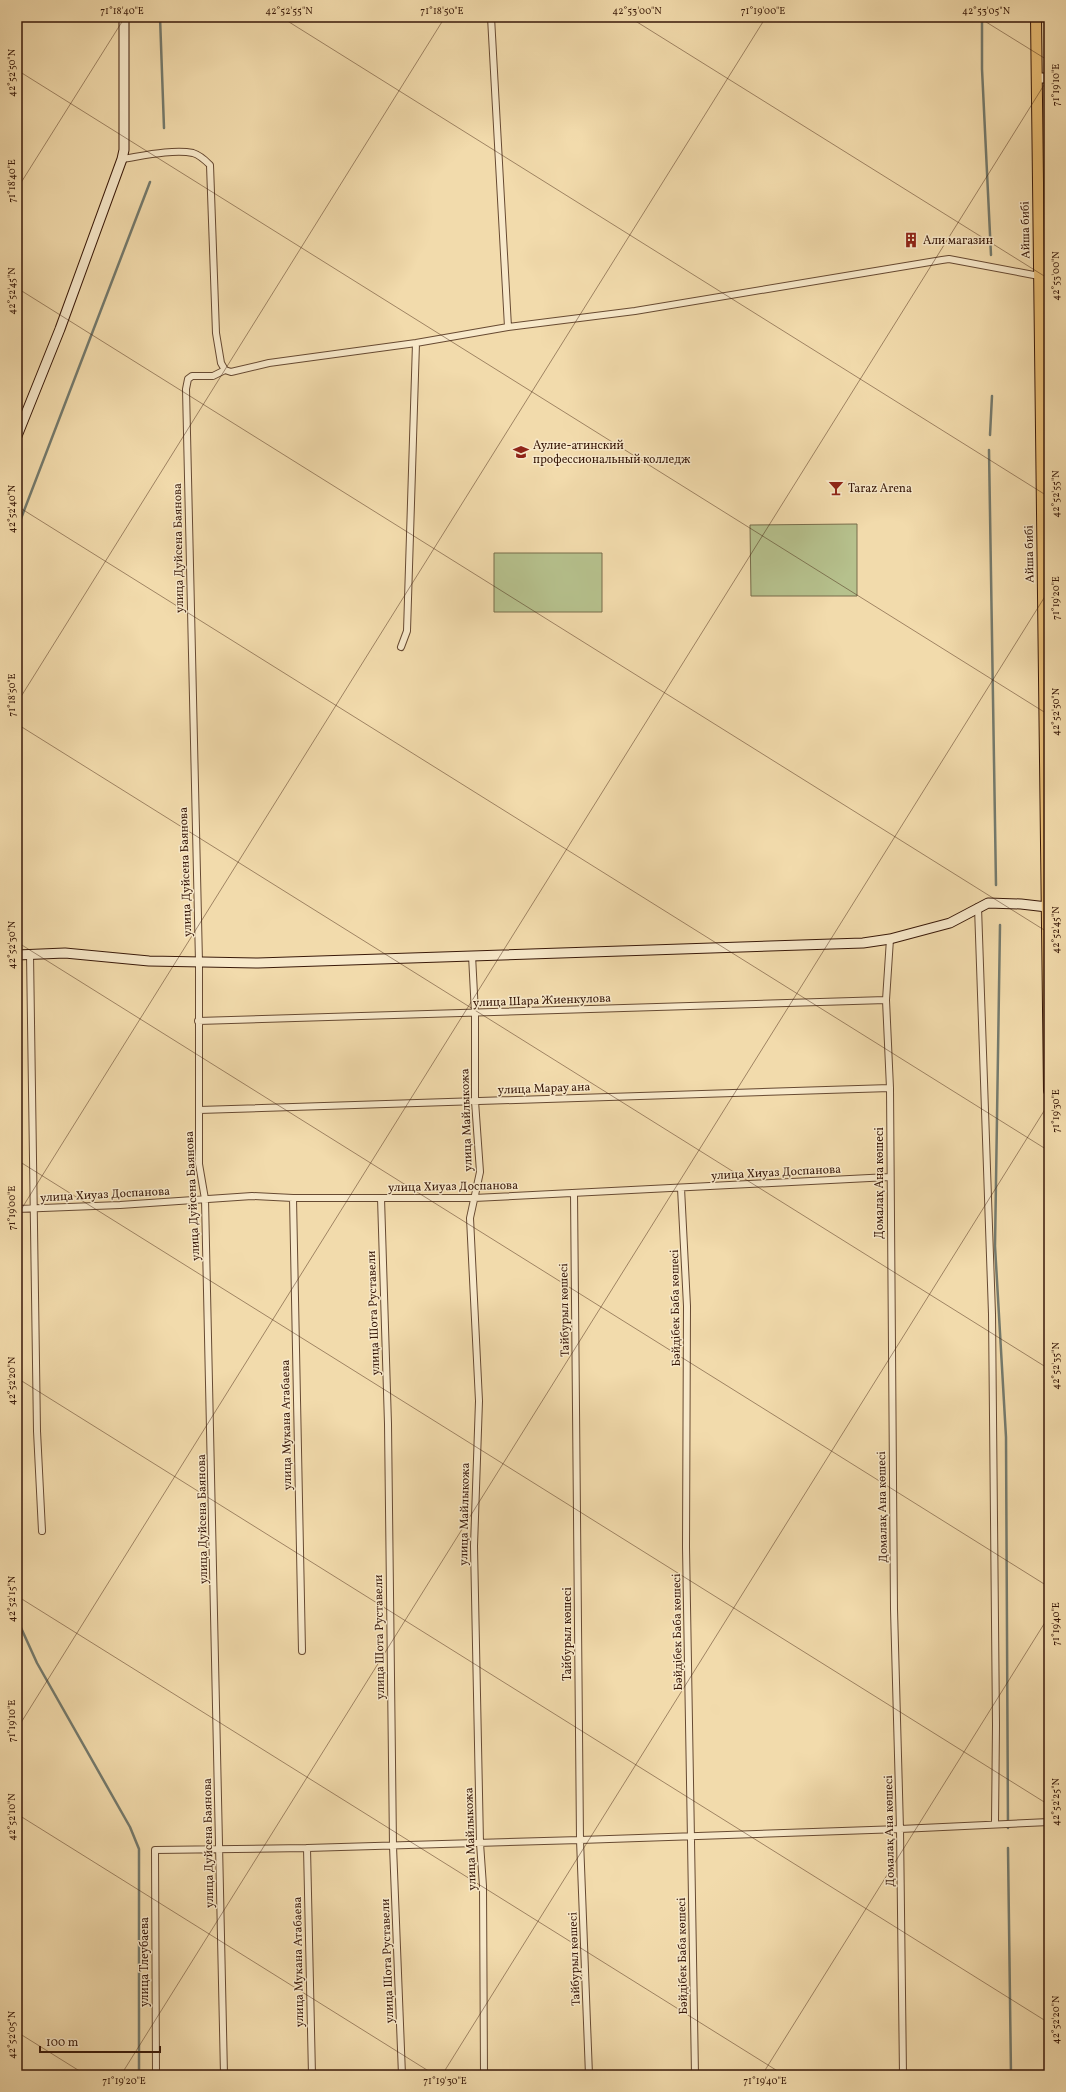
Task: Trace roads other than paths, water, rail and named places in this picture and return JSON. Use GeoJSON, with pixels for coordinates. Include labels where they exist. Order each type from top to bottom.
{"type":"FeatureCollection","features":[{"type":"Feature","properties":{"kind":"main road","name":"Айша бибі"},"geometry":{"type":"LineString","coordinates":[[1036,17],[1048,823],[1047,907],[1049,1091]]}},
{"type":"Feature","properties":{"kind":"street"},"geometry":{"type":"LineString","coordinates":[[17,436],[60,329],[122,159],[124,150],[124,17]]}},
{"type":"Feature","properties":{"kind":"street"},"geometry":{"type":"LineString","coordinates":[[491,17],[508,327]]}},
{"type":"Feature","properties":{"kind":"street"},"geometry":{"type":"LineString","coordinates":[[1037,78],[1049,78]]}},
{"type":"Feature","properties":{"kind":"street"},"geometry":{"type":"LineString","coordinates":[[122,159],[178,152],[193,153],[201,157],[210,165],[216,333],[221,363],[224,370],[231,372],[269,363],[416,343],[508,327],[635,311],[949,259],[1039,276]]}},
{"type":"Feature","properties":{"kind":"street"},"geometry":{"type":"LineString","coordinates":[[401,647],[407,631],[416,343]]}},
{"type":"Feature","properties":{"kind":"street","name":"улица Дуйсена Баянова"},"geometry":{"type":"LineString","coordinates":[[224,370],[213,376],[192,376],[188,379],[186,389],[199,962],[199,1164],[205,1200],[224,2075]]}},
{"type":"Feature","properties":{"kind":"street"},"geometry":{"type":"LineString","coordinates":[[17,955],[65,953],[114,959],[258,963],[863,943],[890,939],[950,923],[988,903],[1021,904],[1047,907]]}},
{"type":"Feature","properties":{"kind":"street"},"geometry":{"type":"LineString","coordinates":[[978,907],[992,1314],[997,1823]]}},
{"type":"Feature","properties":{"kind":"street","name":"Домалақ Ана көшесі"},"geometry":{"type":"LineString","coordinates":[[890,939],[886,1000],[890,1088],[895,1633],[900,1829],[903,2075]]}},
{"type":"Feature","properties":{"kind":"street"},"geometry":{"type":"LineString","coordinates":[[30,954],[37,1431],[42,1531]]}},
{"type":"Feature","properties":{"kind":"street","name":"улица Майлыкожа"},"geometry":{"type":"LineString","coordinates":[[472,955],[475,1014],[475,1101],[480,1172],[478,1187],[470,1218],[478,1401],[474,1546],[480,1843],[483,1886],[484,2075]]}},
{"type":"Feature","properties":{"kind":"street","name":"улица Шара Жиенкулова"},"geometry":{"type":"LineString","coordinates":[[198,1021],[475,1014],[886,1000]]}},
{"type":"Feature","properties":{"kind":"street","name":"улица Марау ана"},"geometry":{"type":"LineString","coordinates":[[199,1110],[890,1088]]}},
{"type":"Feature","properties":{"kind":"street","name":"улица Хиуаз Доспанова"},"geometry":{"type":"LineString","coordinates":[[17,1209],[205,1200],[252,1196],[293,1198],[474,1198],[890,1177]]}},
{"type":"Feature","properties":{"kind":"street","name":"Бәйдібек Баба көшесі"},"geometry":{"type":"LineString","coordinates":[[681,1188],[687,1306],[686,1547],[695,2075]]}},
{"type":"Feature","properties":{"kind":"street","name":"Тайбурыл көшесі"},"geometry":{"type":"LineString","coordinates":[[574,1193],[580,1840],[588,2075]]}},
{"type":"Feature","properties":{"kind":"street","name":"улица Мукана Атабаева"},"geometry":{"type":"LineString","coordinates":[[293,1198],[302,1651]]}},
{"type":"Feature","properties":{"kind":"street","name":"улица Шота Руставели"},"geometry":{"type":"LineString","coordinates":[[381,1198],[388,1424],[393,1846],[402,2075]]}},
{"type":"Feature","properties":{"kind":"street"},"geometry":{"type":"LineString","coordinates":[[220,1849],[393,1846],[580,1840],[900,1829],[997,1823],[1049,1822]]}},
{"type":"Feature","properties":{"kind":"street","name":"улица Мукана Атабаева"},"geometry":{"type":"LineString","coordinates":[[307,1848],[312,2075]]}},
{"type":"Feature","properties":{"kind":"street","name":"улица Тлеубаева"},"geometry":{"type":"LineString","coordinates":[[156,2075],[155,1850],[220,1849]]}},
{"type":"Feature","properties":{"kind":"waterway"},"geometry":{"type":"LineString","coordinates":[[160,17],[164,128]]}},
{"type":"Feature","properties":{"kind":"waterway"},"geometry":{"type":"LineString","coordinates":[[982,17],[982,69],[991,255]]}},
{"type":"Feature","properties":{"kind":"waterway"},"geometry":{"type":"LineString","coordinates":[[17,529],[150,182]]}},
{"type":"Feature","properties":{"kind":"waterway"},"geometry":{"type":"LineString","coordinates":[[990,435],[992,396]]}},
{"type":"Feature","properties":{"kind":"waterway"},"geometry":{"type":"LineString","coordinates":[[989,450],[996,885]]}},
{"type":"Feature","properties":{"kind":"waterway"},"geometry":{"type":"LineString","coordinates":[[1000,925],[995,1246],[1006,1437],[1008,1828]]}},
{"type":"Feature","properties":{"kind":"waterway"},"geometry":{"type":"LineString","coordinates":[[17,1619],[37,1663],[130,1827],[139,1849],[139,2075]]}},
{"type":"Feature","properties":{"kind":"waterway"},"geometry":{"type":"LineString","coordinates":[[1008,1848],[1011,2075]]}},
{"type":"Feature","properties":{"kind":"place","name":"Али магазин"},"geometry":{"type":"Point","coordinates":[911,240]}},
{"type":"Feature","properties":{"kind":"place","name":"Аулие-атинский профессиональный колледж"},"geometry":{"type":"Point","coordinates":[521,452]}},
{"type":"Feature","properties":{"kind":"place","name":"Taraz Arena"},"geometry":{"type":"Point","coordinates":[836,488]}}]}
